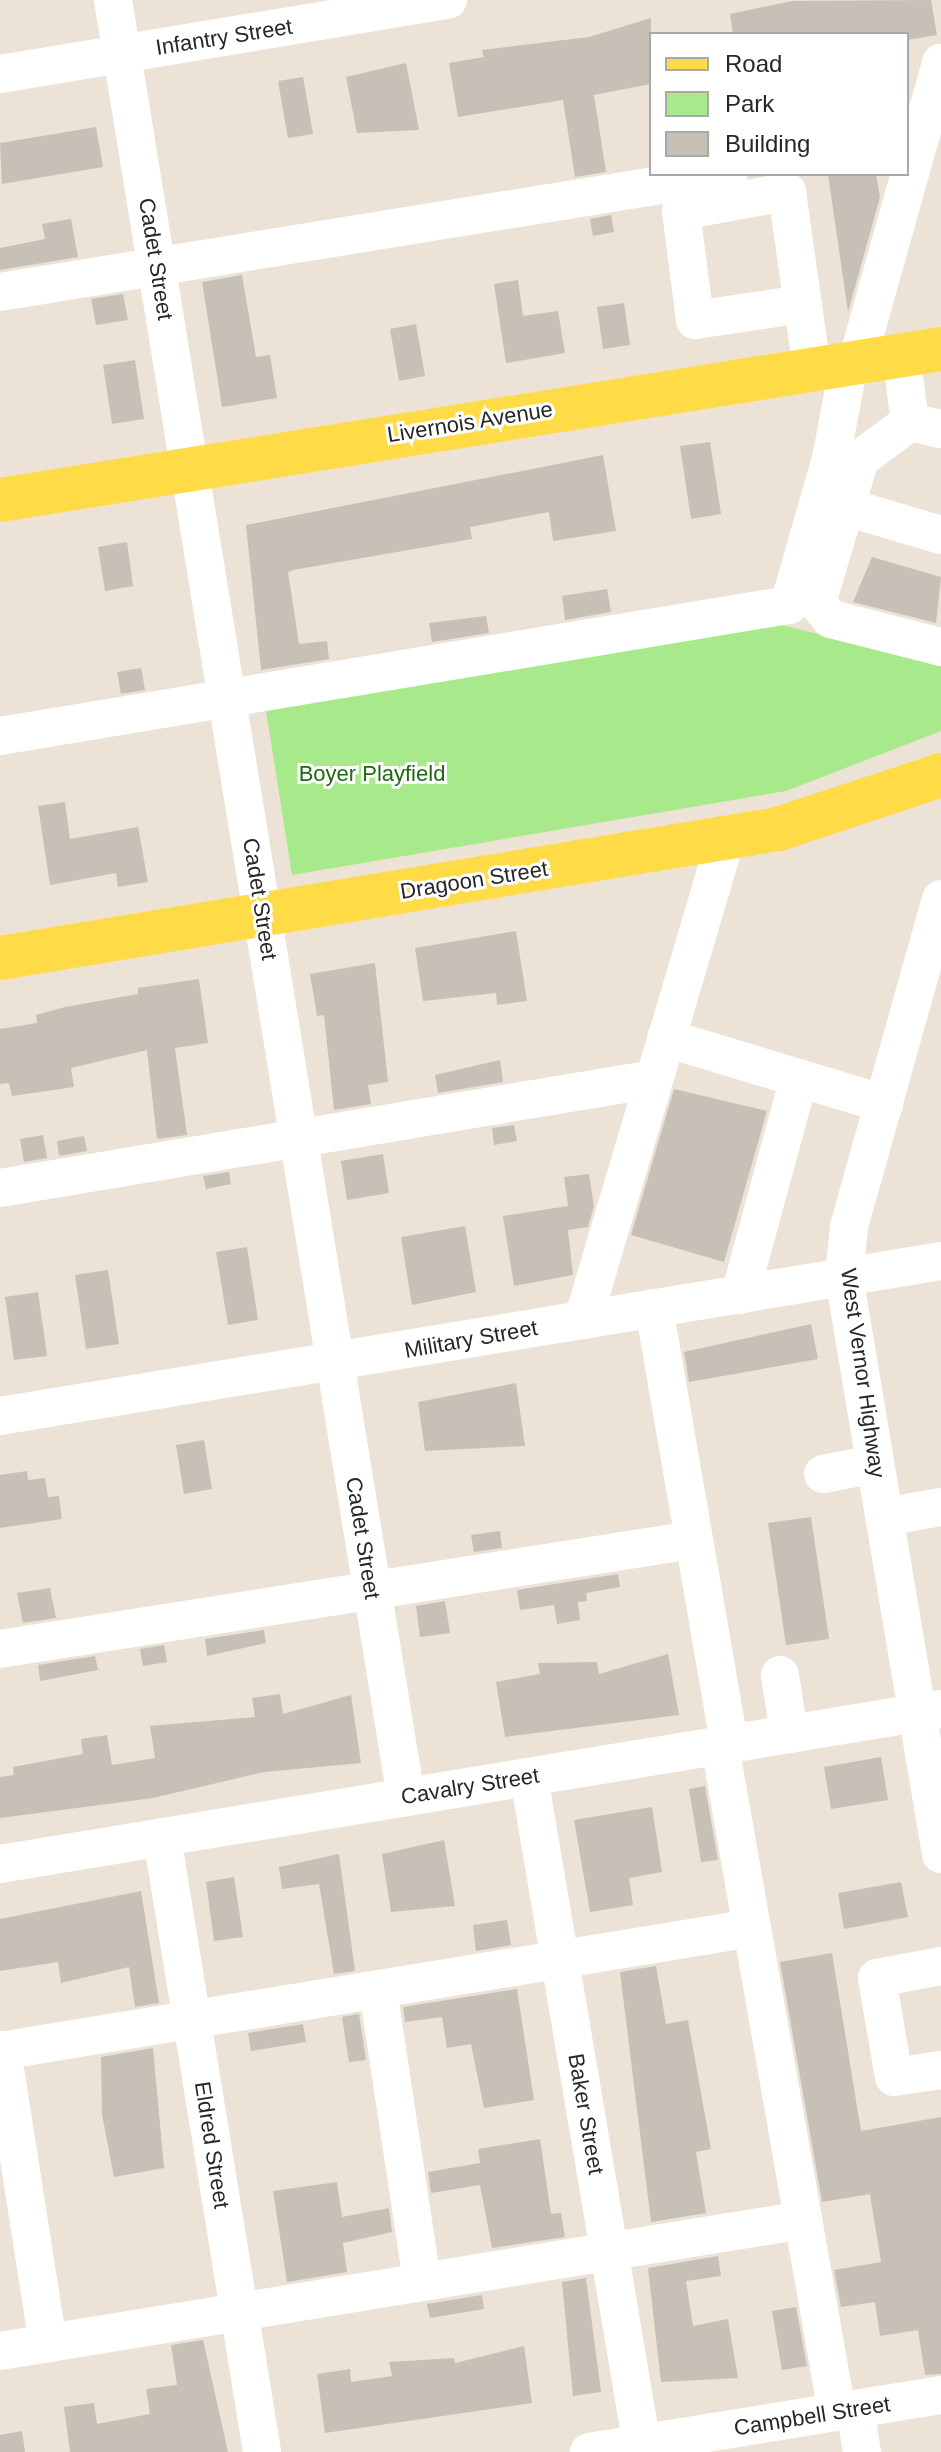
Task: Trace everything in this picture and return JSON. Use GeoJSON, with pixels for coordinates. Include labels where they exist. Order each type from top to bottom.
{"type":"FeatureCollection","features":[{"type":"Feature","properties":{"kind":"main road","name":"Livernois Avenue"},"geometry":{"type":"LineString","coordinates":[[0,500],[921,352]]}},
{"type":"Feature","properties":{"kind":"main road","name":"Dragoon Street"},"geometry":{"type":"LineString","coordinates":[[0,958],[778,829],[941,775]]}},
{"type":"Feature","properties":{"kind":"street","name":"Cadet Street"},"geometry":{"type":"LineString","coordinates":[[113,0],[192,468],[406,1797]]}},
{"type":"Feature","properties":{"kind":"street","name":"Infantry Street"},"geometry":{"type":"LineString","coordinates":[[0,74],[448,0]]}},
{"type":"Feature","properties":{"kind":"street"},"geometry":{"type":"LineString","coordinates":[[913,144],[941,63]]}},
{"type":"Feature","properties":{"kind":"street"},"geometry":{"type":"LineString","coordinates":[[0,292],[716,176]]}},
{"type":"Feature","properties":{"kind":"street"},"geometry":{"type":"LineString","coordinates":[[0,736],[789,605],[831,459],[839,364],[902,176]]}},
{"type":"Feature","properties":{"kind":"street"},"geometry":{"type":"LineString","coordinates":[[803,304],[839,364]]}},
{"type":"Feature","properties":{"kind":"street"},"geometry":{"type":"LineString","coordinates":[[851,567],[860,459],[925,425],[921,352]]}},
{"type":"Feature","properties":{"kind":"street"},"geometry":{"type":"LineString","coordinates":[[856,510],[941,535]]}},
{"type":"Feature","properties":{"kind":"street"},"geometry":{"type":"LineString","coordinates":[[856,510],[820,582],[822,612],[941,647]]}},
{"type":"Feature","properties":{"kind":"street"},"geometry":{"type":"LineString","coordinates":[[583,1320],[726,838]]}},
{"type":"Feature","properties":{"kind":"street","name":"West Vernor Highway"},"geometry":{"type":"LineString","coordinates":[[941,899],[849,1227],[844,1277],[884,1517],[929,1711],[941,1854]]}},
{"type":"Feature","properties":{"kind":"street"},"geometry":{"type":"LineString","coordinates":[[666,1038],[884,1104]]}},
{"type":"Feature","properties":{"kind":"street"},"geometry":{"type":"LineString","coordinates":[[740,1295],[799,1078]]}},
{"type":"Feature","properties":{"kind":"street"},"geometry":{"type":"LineString","coordinates":[[0,1188],[654,1079]]}},
{"type":"Feature","properties":{"kind":"street","name":"Military Street"},"geometry":{"type":"LineString","coordinates":[[0,1416],[941,1261]]}},
{"type":"Feature","properties":{"kind":"street"},"geometry":{"type":"LineString","coordinates":[[654,1308],[752,1928],[803,2220],[846,2410],[862,2452]]}},
{"type":"Feature","properties":{"kind":"street"},"geometry":{"type":"LineString","coordinates":[[823,1474],[875,1464]]}},
{"type":"Feature","properties":{"kind":"street"},"geometry":{"type":"LineString","coordinates":[[884,1517],[941,1507]]}},
{"type":"Feature","properties":{"kind":"street"},"geometry":{"type":"LineString","coordinates":[[0,1649],[371,1588],[692,1540]]}},
{"type":"Feature","properties":{"kind":"street"},"geometry":{"type":"LineString","coordinates":[[780,1675],[789,1734]]}},
{"type":"Feature","properties":{"kind":"street","name":"Cavalry Street"},"geometry":{"type":"LineString","coordinates":[[0,1864],[929,1711]]}},
{"type":"Feature","properties":{"kind":"street","name":"Baker Street"},"geometry":{"type":"LineString","coordinates":[[529,1777],[642,2448]]}},
{"type":"Feature","properties":{"kind":"street","name":"Eldred Street"},"geometry":{"type":"LineString","coordinates":[[162,1837],[262,2452]]}},
{"type":"Feature","properties":{"kind":"street"},"geometry":{"type":"LineString","coordinates":[[48,2343],[1,2051],[560,1962],[752,1928]]}},
{"type":"Feature","properties":{"kind":"street"},"geometry":{"type":"LineString","coordinates":[[941,1966],[877,1978],[894,2077],[941,2070]]}},
{"type":"Feature","properties":{"kind":"street"},"geometry":{"type":"LineString","coordinates":[[378,1990],[422,2282]]}},
{"type":"Feature","properties":{"kind":"street"},"geometry":{"type":"LineString","coordinates":[[0,2351],[803,2220]]}},
{"type":"Feature","properties":{"kind":"street","name":"Campbell Street"},"geometry":{"type":"LineString","coordinates":[[589,2452],[642,2448],[941,2395]]}},
{"type":"Feature","properties":{"kind":"green space","name":"Boyer Playfield"},"geometry":{"type":"Polygon","coordinates":[[[774,623],[941,665],[941,731],[786,791],[292,875],[265,704],[774,623]]]}},
{"type":"Feature","properties":{"kind":"building"},"geometry":{"type":"Polygon","coordinates":[[[931,0],[937,35],[909,40],[909,32],[733,32],[730,14],[792,1],[931,0]]]}},
{"type":"Feature","properties":{"kind":"building"},"geometry":{"type":"Polygon","coordinates":[[[651,18],[649,84],[594,95],[606,172],[575,177],[563,100],[458,117],[449,63],[484,57],[482,50],[589,37],[651,18]]]}},
{"type":"Feature","properties":{"kind":"building"},"geometry":{"type":"Polygon","coordinates":[[[406,63],[419,130],[357,133],[346,77],[406,63]]]}},
{"type":"Feature","properties":{"kind":"building"},"geometry":{"type":"Polygon","coordinates":[[[303,77],[313,134],[288,138],[278,81],[303,77]]]}},
{"type":"Feature","properties":{"kind":"building"},"geometry":{"type":"Polygon","coordinates":[[[96,127],[103,167],[2,184],[0,143],[96,127]]]}},
{"type":"Feature","properties":{"kind":"building"},"geometry":{"type":"Polygon","coordinates":[[[828,176],[876,176],[880,197],[848,312],[828,176]]]}},
{"type":"Feature","properties":{"kind":"building"},"geometry":{"type":"Polygon","coordinates":[[[611,215],[614,232],[593,236],[590,219],[611,215]]]}},
{"type":"Feature","properties":{"kind":"building"},"geometry":{"type":"Polygon","coordinates":[[[71,219],[78,257],[0,270],[0,248],[45,239],[42,224],[71,219]]]}},
{"type":"Feature","properties":{"kind":"building"},"geometry":{"type":"Polygon","coordinates":[[[242,275],[256,357],[270,355],[277,398],[222,407],[202,282],[242,275]]]}},
{"type":"Feature","properties":{"kind":"building"},"geometry":{"type":"Polygon","coordinates":[[[518,280],[523,316],[558,311],[565,353],[506,363],[494,284],[518,280]]]}},
{"type":"Feature","properties":{"kind":"building"},"geometry":{"type":"Polygon","coordinates":[[[123,294],[128,320],[96,325],[91,299],[123,294]]]}},
{"type":"Feature","properties":{"kind":"building"},"geometry":{"type":"Polygon","coordinates":[[[624,303],[630,345],[603,349],[597,307],[624,303]]]}},
{"type":"Feature","properties":{"kind":"building"},"geometry":{"type":"Polygon","coordinates":[[[416,324],[425,376],[399,381],[390,329],[416,324]]]}},
{"type":"Feature","properties":{"kind":"building"},"geometry":{"type":"Polygon","coordinates":[[[135,360],[144,419],[112,424],[103,365],[135,360]]]}},
{"type":"Feature","properties":{"kind":"building"},"geometry":{"type":"Polygon","coordinates":[[[710,442],[721,514],[691,519],[680,446],[710,442]]]}},
{"type":"Feature","properties":{"kind":"building"},"geometry":{"type":"Polygon","coordinates":[[[603,455],[616,531],[553,541],[549,512],[470,527],[472,539],[293,570],[288,572],[299,644],[327,641],[329,659],[261,670],[246,525],[603,455]]]}},
{"type":"Feature","properties":{"kind":"building"},"geometry":{"type":"Polygon","coordinates":[[[127,542],[133,586],[105,591],[98,547],[127,542]]]}},
{"type":"Feature","properties":{"kind":"building"},"geometry":{"type":"Polygon","coordinates":[[[872,557],[941,577],[936,623],[853,602],[872,557]]]}},
{"type":"Feature","properties":{"kind":"building"},"geometry":{"type":"Polygon","coordinates":[[[607,589],[611,612],[565,620],[562,596],[607,589]]]}},
{"type":"Feature","properties":{"kind":"building"},"geometry":{"type":"Polygon","coordinates":[[[486,616],[489,633],[432,642],[429,623],[486,616]]]}},
{"type":"Feature","properties":{"kind":"building"},"geometry":{"type":"Polygon","coordinates":[[[141,668],[145,690],[121,694],[117,672],[141,668]]]}},
{"type":"Feature","properties":{"kind":"building"},"geometry":{"type":"Polygon","coordinates":[[[65,802],[70,839],[138,827],[148,882],[118,887],[116,873],[50,885],[38,806],[65,802]]]}},
{"type":"Feature","properties":{"kind":"building"},"geometry":{"type":"Polygon","coordinates":[[[516,931],[527,1001],[497,1005],[496,993],[423,1001],[415,948],[516,931]]]}},
{"type":"Feature","properties":{"kind":"building"},"geometry":{"type":"Polygon","coordinates":[[[375,963],[388,1082],[368,1085],[371,1104],[334,1110],[324,1015],[317,1016],[310,974],[375,963]]]}},
{"type":"Feature","properties":{"kind":"building"},"geometry":{"type":"Polygon","coordinates":[[[199,979],[208,1043],[175,1048],[187,1135],[157,1139],[147,1050],[71,1068],[74,1087],[12,1096],[9,1083],[0,1084],[0,1029],[37,1023],[36,1015],[65,1007],[138,994],[138,988],[199,979]]]}},
{"type":"Feature","properties":{"kind":"building"},"geometry":{"type":"Polygon","coordinates":[[[500,1060],[503,1082],[438,1093],[435,1075],[500,1060]]]}},
{"type":"Feature","properties":{"kind":"building"},"geometry":{"type":"Polygon","coordinates":[[[674,1089],[767,1111],[724,1262],[631,1235],[674,1089]]]}},
{"type":"Feature","properties":{"kind":"building"},"geometry":{"type":"Polygon","coordinates":[[[514,1125],[517,1141],[494,1145],[492,1128],[514,1125]]]}},
{"type":"Feature","properties":{"kind":"building"},"geometry":{"type":"Polygon","coordinates":[[[43,1135],[47,1158],[24,1162],[20,1139],[43,1135]]]}},
{"type":"Feature","properties":{"kind":"building"},"geometry":{"type":"Polygon","coordinates":[[[84,1136],[87,1151],[59,1156],[57,1141],[84,1136]]]}},
{"type":"Feature","properties":{"kind":"building"},"geometry":{"type":"Polygon","coordinates":[[[383,1154],[389,1193],[347,1200],[341,1161],[383,1154]]]}},
{"type":"Feature","properties":{"kind":"building"},"geometry":{"type":"Polygon","coordinates":[[[229,1172],[231,1184],[206,1189],[203,1176],[229,1172]]]}},
{"type":"Feature","properties":{"kind":"building"},"geometry":{"type":"Polygon","coordinates":[[[589,1174],[594,1206],[588,1227],[568,1230],[573,1275],[514,1286],[503,1216],[568,1206],[564,1177],[589,1174]]]}},
{"type":"Feature","properties":{"kind":"building"},"geometry":{"type":"Polygon","coordinates":[[[465,1226],[476,1292],[412,1305],[401,1237],[465,1226]]]}},
{"type":"Feature","properties":{"kind":"building"},"geometry":{"type":"Polygon","coordinates":[[[247,1247],[258,1320],[228,1325],[216,1252],[247,1247]]]}},
{"type":"Feature","properties":{"kind":"building"},"geometry":{"type":"Polygon","coordinates":[[[108,1270],[119,1344],[86,1349],[75,1275],[108,1270]]]}},
{"type":"Feature","properties":{"kind":"building"},"geometry":{"type":"Polygon","coordinates":[[[38,1292],[47,1356],[14,1360],[5,1297],[38,1292]]]}},
{"type":"Feature","properties":{"kind":"building"},"geometry":{"type":"Polygon","coordinates":[[[811,1324],[818,1359],[689,1382],[684,1352],[811,1324]]]}},
{"type":"Feature","properties":{"kind":"building"},"geometry":{"type":"Polygon","coordinates":[[[516,1383],[525,1446],[425,1451],[418,1402],[516,1383]]]}},
{"type":"Feature","properties":{"kind":"building"},"geometry":{"type":"Polygon","coordinates":[[[204,1440],[212,1489],[184,1494],[176,1445],[204,1440]]]}},
{"type":"Feature","properties":{"kind":"building"},"geometry":{"type":"Polygon","coordinates":[[[27,1471],[28,1480],[45,1478],[48,1497],[59,1496],[62,1519],[0,1528],[0,1475],[27,1471]]]}},
{"type":"Feature","properties":{"kind":"building"},"geometry":{"type":"Polygon","coordinates":[[[811,1517],[829,1639],[786,1645],[768,1523],[811,1517]]]}},
{"type":"Feature","properties":{"kind":"building"},"geometry":{"type":"Polygon","coordinates":[[[500,1531],[502,1548],[474,1552],[471,1535],[500,1531]]]}},
{"type":"Feature","properties":{"kind":"building"},"geometry":{"type":"Polygon","coordinates":[[[618,1574],[620,1587],[586,1593],[587,1601],[578,1602],[580,1620],[557,1624],[554,1605],[520,1610],[517,1590],[618,1574]]]}},
{"type":"Feature","properties":{"kind":"building"},"geometry":{"type":"Polygon","coordinates":[[[50,1588],[56,1618],[23,1623],[17,1593],[50,1588]]]}},
{"type":"Feature","properties":{"kind":"building"},"geometry":{"type":"Polygon","coordinates":[[[445,1601],[450,1633],[420,1637],[416,1606],[445,1601]]]}},
{"type":"Feature","properties":{"kind":"building"},"geometry":{"type":"Polygon","coordinates":[[[264,1630],[266,1643],[207,1656],[205,1639],[264,1630]]]}},
{"type":"Feature","properties":{"kind":"building"},"geometry":{"type":"Polygon","coordinates":[[[164,1645],[167,1662],[143,1666],[140,1649],[164,1645]]]}},
{"type":"Feature","properties":{"kind":"building"},"geometry":{"type":"Polygon","coordinates":[[[668,1654],[679,1715],[505,1737],[496,1682],[540,1674],[538,1663],[597,1662],[599,1674],[668,1654]]]}},
{"type":"Feature","properties":{"kind":"building"},"geometry":{"type":"Polygon","coordinates":[[[95,1656],[98,1670],[40,1681],[38,1665],[95,1656]]]}},
{"type":"Feature","properties":{"kind":"building"},"geometry":{"type":"Polygon","coordinates":[[[280,1694],[283,1714],[351,1695],[361,1763],[264,1772],[153,1798],[0,1818],[0,1777],[14,1775],[13,1767],[83,1754],[81,1739],[107,1735],[112,1765],[155,1758],[150,1726],[255,1717],[252,1698],[280,1694]]]}},
{"type":"Feature","properties":{"kind":"building"},"geometry":{"type":"Polygon","coordinates":[[[881,1757],[888,1800],[831,1809],[824,1767],[881,1757]]]}},
{"type":"Feature","properties":{"kind":"building"},"geometry":{"type":"Polygon","coordinates":[[[705,1786],[718,1860],[701,1862],[689,1789],[705,1786]]]}},
{"type":"Feature","properties":{"kind":"building"},"geometry":{"type":"Polygon","coordinates":[[[652,1807],[662,1872],[629,1878],[633,1905],[590,1912],[574,1820],[652,1807]]]}},
{"type":"Feature","properties":{"kind":"building"},"geometry":{"type":"Polygon","coordinates":[[[444,1840],[455,1906],[391,1912],[382,1854],[444,1840]]]}},
{"type":"Feature","properties":{"kind":"building"},"geometry":{"type":"Polygon","coordinates":[[[339,1854],[355,1971],[334,1974],[319,1884],[282,1889],[279,1867],[339,1854]]]}},
{"type":"Feature","properties":{"kind":"building"},"geometry":{"type":"Polygon","coordinates":[[[234,1877],[243,1937],[214,1941],[206,1882],[234,1877]]]}},
{"type":"Feature","properties":{"kind":"building"},"geometry":{"type":"Polygon","coordinates":[[[901,1882],[908,1917],[844,1929],[838,1893],[901,1882]]]}},
{"type":"Feature","properties":{"kind":"building"},"geometry":{"type":"Polygon","coordinates":[[[141,1891],[159,2003],[135,2007],[129,1967],[61,1983],[58,1962],[0,1971],[0,1919],[141,1891]]]}},
{"type":"Feature","properties":{"kind":"building"},"geometry":{"type":"Polygon","coordinates":[[[507,1920],[511,1945],[476,1951],[473,1925],[507,1920]]]}},
{"type":"Feature","properties":{"kind":"building"},"geometry":{"type":"Polygon","coordinates":[[[832,1953],[861,2131],[941,2117],[941,2374],[925,2375],[918,2330],[880,2336],[875,2302],[841,2307],[834,2270],[881,2262],[870,2194],[822,2202],[780,1962],[832,1953]]]}},
{"type":"Feature","properties":{"kind":"building"},"geometry":{"type":"Polygon","coordinates":[[[656,1966],[666,2024],[688,2020],[711,2149],[696,2152],[706,2213],[651,2222],[620,1972],[656,1966]]]}},
{"type":"Feature","properties":{"kind":"building"},"geometry":{"type":"Polygon","coordinates":[[[517,1989],[534,2100],[484,2108],[471,2044],[447,2048],[442,2017],[405,2022],[403,2007],[517,1989]]]}},
{"type":"Feature","properties":{"kind":"building"},"geometry":{"type":"Polygon","coordinates":[[[359,2014],[366,2060],[349,2062],[342,2017],[359,2014]]]}},
{"type":"Feature","properties":{"kind":"building"},"geometry":{"type":"Polygon","coordinates":[[[303,2024],[306,2042],[251,2051],[248,2033],[303,2024]]]}},
{"type":"Feature","properties":{"kind":"building"},"geometry":{"type":"Polygon","coordinates":[[[153,2048],[164,2168],[114,2177],[102,2114],[101,2057],[153,2048]]]}},
{"type":"Feature","properties":{"kind":"building"},"geometry":{"type":"Polygon","coordinates":[[[540,2139],[551,2214],[561,2213],[565,2237],[492,2248],[480,2185],[431,2193],[428,2172],[480,2163],[478,2149],[540,2139]]]}},
{"type":"Feature","properties":{"kind":"building"},"geometry":{"type":"Polygon","coordinates":[[[337,2182],[342,2217],[389,2208],[392,2232],[343,2243],[347,2272],[287,2282],[273,2191],[337,2182]]]}},
{"type":"Feature","properties":{"kind":"building"},"geometry":{"type":"Polygon","coordinates":[[[718,2256],[721,2276],[686,2281],[693,2326],[728,2319],[738,2378],[661,2382],[648,2268],[718,2256]]]}},
{"type":"Feature","properties":{"kind":"building"},"geometry":{"type":"Polygon","coordinates":[[[586,2278],[601,2392],[573,2396],[562,2282],[586,2278]]]}},
{"type":"Feature","properties":{"kind":"building"},"geometry":{"type":"Polygon","coordinates":[[[482,2295],[484,2309],[430,2318],[427,2304],[482,2295]]]}},
{"type":"Feature","properties":{"kind":"building"},"geometry":{"type":"Polygon","coordinates":[[[796,2307],[807,2366],[782,2370],[772,2311],[796,2307]]]}},
{"type":"Feature","properties":{"kind":"building"},"geometry":{"type":"Polygon","coordinates":[[[203,2340],[228,2452],[70,2452],[64,2407],[94,2403],[97,2424],[150,2414],[146,2389],[177,2385],[171,2345],[203,2340]]]}},
{"type":"Feature","properties":{"kind":"building"},"geometry":{"type":"Polygon","coordinates":[[[524,2346],[532,2403],[325,2433],[317,2374],[350,2369],[351,2382],[392,2376],[389,2362],[454,2358],[455,2363],[524,2346]]]}},
{"type":"Feature","properties":{"kind":"building"},"geometry":{"type":"Polygon","coordinates":[[[22,2431],[25,2452],[0,2452],[0,2435],[22,2431]]]}}]}
